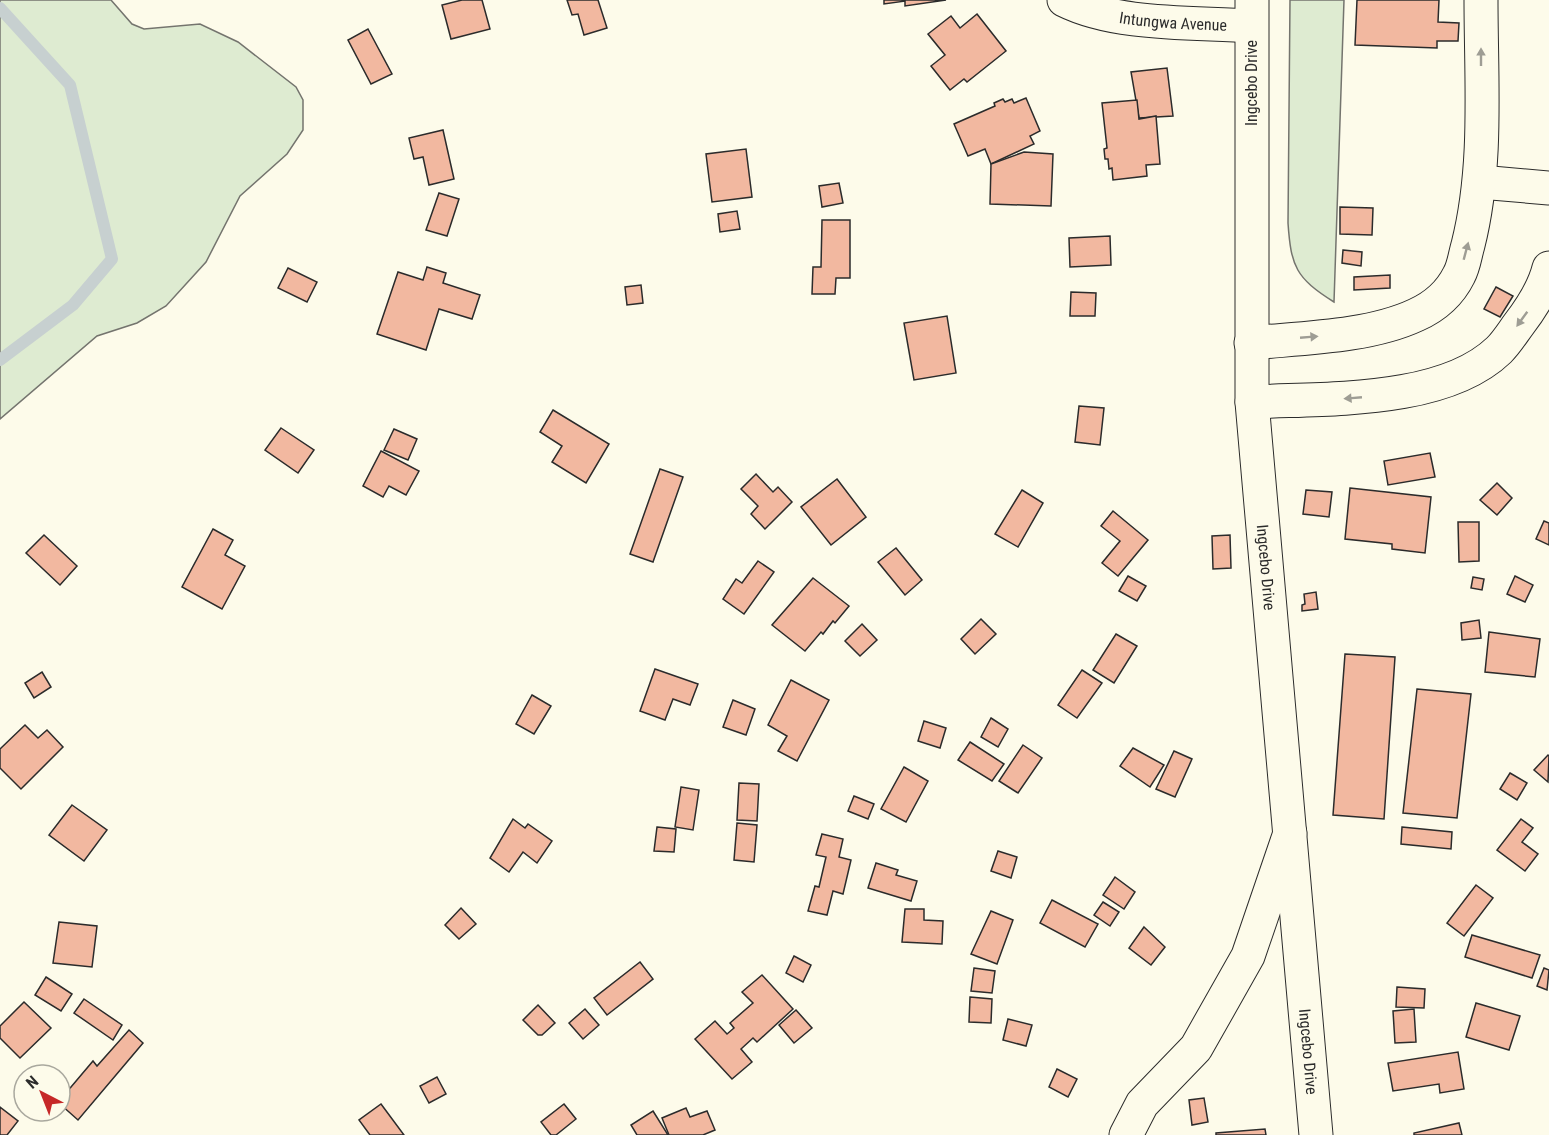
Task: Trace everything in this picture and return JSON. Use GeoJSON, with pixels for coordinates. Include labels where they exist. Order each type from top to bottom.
{"type":"FeatureCollection","features":[{"type":"Feature","properties":{"kind":"main road","name":"Intungwa Avenue"},"geometry":{"type":"LineString","coordinates":[[1064,0],[1092,12],[1125,17],[1251,13]]}},
{"type":"Feature","properties":{"kind":"main road"},"geometry":{"type":"LineString","coordinates":[[1251,343],[1319,337],[1395,323],[1418,314],[1439,301],[1460,273],[1480,182],[1481,0]]}},
{"type":"Feature","properties":{"kind":"main road","name":"Ingcebo Drive"},"geometry":{"type":"LineString","coordinates":[[1251,13],[1252,402],[1316,1135]]}},
{"type":"Feature","properties":{"kind":"main road"},"geometry":{"type":"LineString","coordinates":[[1480,182],[1549,188]]}},
{"type":"Feature","properties":{"kind":"main road"},"geometry":{"type":"LineString","coordinates":[[1252,402],[1353,399],[1403,391],[1457,377],[1499,350],[1525,316],[1545,283],[1549,268]]}},
{"type":"Feature","properties":{"kind":"main road"},"geometry":{"type":"LineString","coordinates":[[1126,1135],[1142,1104],[1196,1048],[1248,956],[1290,834]]}},
{"type":"Feature","properties":{"kind":"green space"},"geometry":{"type":"Polygon","coordinates":[[[0,0],[111,0],[132,24],[144,29],[200,24],[238,42],[296,87],[303,100],[303,130],[287,154],[240,196],[206,262],[166,306],[137,323],[97,336],[0,419],[0,0]]]}},
{"type":"Feature","properties":{"kind":"green space"},"geometry":{"type":"Polygon","coordinates":[[[1290,0],[1344,0],[1334,302],[1311,286],[1298,270],[1289,238],[1290,0]]]}},
{"type":"Feature","properties":{"kind":"building"},"geometry":{"type":"Polygon","coordinates":[[[462,0],[482,0],[490,29],[451,39],[442,5],[462,0]]]}},
{"type":"Feature","properties":{"kind":"building"},"geometry":{"type":"Polygon","coordinates":[[[567,0],[598,0],[607,28],[584,35],[578,14],[572,15],[567,0]]]}},
{"type":"Feature","properties":{"kind":"building"},"geometry":{"type":"Polygon","coordinates":[[[884,0],[946,0],[905,6],[905,1],[884,4],[884,0]]]}},
{"type":"Feature","properties":{"kind":"building"},"geometry":{"type":"Polygon","coordinates":[[[1357,0],[1439,0],[1438,22],[1459,23],[1458,41],[1437,41],[1437,48],[1355,45],[1357,0]]]}},
{"type":"Feature","properties":{"kind":"building"},"geometry":{"type":"Polygon","coordinates":[[[977,14],[1006,51],[967,82],[964,79],[950,90],[931,66],[945,55],[928,34],[951,16],[960,28],[977,14]]]}},
{"type":"Feature","properties":{"kind":"building"},"geometry":{"type":"Polygon","coordinates":[[[368,29],[392,74],[371,84],[348,40],[368,29]]]}},
{"type":"Feature","properties":{"kind":"building"},"geometry":{"type":"Polygon","coordinates":[[[1167,68],[1173,116],[1139,118],[1131,72],[1167,68]]]}},
{"type":"Feature","properties":{"kind":"building"},"geometry":{"type":"Polygon","coordinates":[[[1026,98],[1040,131],[1030,136],[1034,144],[991,164],[985,149],[968,156],[954,124],[995,106],[994,103],[1003,99],[1005,102],[1012,99],[1014,103],[1026,98]]]}},
{"type":"Feature","properties":{"kind":"building"},"geometry":{"type":"Polygon","coordinates":[[[1137,100],[1139,119],[1156,116],[1160,164],[1146,165],[1147,176],[1113,180],[1112,168],[1109,169],[1108,159],[1105,159],[1104,149],[1107,148],[1102,103],[1137,100]]]}},
{"type":"Feature","properties":{"kind":"building"},"geometry":{"type":"Polygon","coordinates":[[[443,130],[454,179],[429,185],[423,157],[414,159],[409,138],[443,130]]]}},
{"type":"Feature","properties":{"kind":"building"},"geometry":{"type":"Polygon","coordinates":[[[746,149],[752,197],[712,202],[706,154],[746,149]]]}},
{"type":"Feature","properties":{"kind":"building"},"geometry":{"type":"Polygon","coordinates":[[[1024,152],[1053,154],[1051,206],[990,204],[991,164],[1024,152]]]}},
{"type":"Feature","properties":{"kind":"building"},"geometry":{"type":"Polygon","coordinates":[[[839,183],[843,203],[822,207],[819,186],[839,183]]]}},
{"type":"Feature","properties":{"kind":"building"},"geometry":{"type":"Polygon","coordinates":[[[439,193],[459,199],[447,236],[426,230],[439,193]]]}},
{"type":"Feature","properties":{"kind":"building"},"geometry":{"type":"Polygon","coordinates":[[[1340,207],[1373,208],[1372,235],[1340,234],[1340,207]]]}},
{"type":"Feature","properties":{"kind":"building"},"geometry":{"type":"Polygon","coordinates":[[[737,211],[740,229],[720,232],[718,214],[737,211]]]}},
{"type":"Feature","properties":{"kind":"building"},"geometry":{"type":"Polygon","coordinates":[[[822,220],[850,220],[850,278],[836,278],[835,294],[812,294],[813,267],[821,267],[822,220]]]}},
{"type":"Feature","properties":{"kind":"building"},"geometry":{"type":"Polygon","coordinates":[[[1110,236],[1111,265],[1070,267],[1069,238],[1110,236]]]}},
{"type":"Feature","properties":{"kind":"building"},"geometry":{"type":"Polygon","coordinates":[[[1343,250],[1362,252],[1361,266],[1342,263],[1343,250]]]}},
{"type":"Feature","properties":{"kind":"building"},"geometry":{"type":"Polygon","coordinates":[[[427,267],[446,273],[443,283],[480,295],[472,319],[439,309],[426,350],[377,334],[398,272],[423,280],[427,267]]]}},
{"type":"Feature","properties":{"kind":"building"},"geometry":{"type":"Polygon","coordinates":[[[288,268],[317,282],[307,302],[278,288],[288,268]]]}},
{"type":"Feature","properties":{"kind":"building"},"geometry":{"type":"Polygon","coordinates":[[[1390,275],[1390,288],[1354,290],[1354,277],[1390,275]]]}},
{"type":"Feature","properties":{"kind":"building"},"geometry":{"type":"Polygon","coordinates":[[[641,285],[643,303],[627,305],[625,287],[641,285]]]}},
{"type":"Feature","properties":{"kind":"building"},"geometry":{"type":"Polygon","coordinates":[[[1496,287],[1513,296],[1500,317],[1484,309],[1496,287]]]}},
{"type":"Feature","properties":{"kind":"building"},"geometry":{"type":"Polygon","coordinates":[[[1071,292],[1096,293],[1095,316],[1070,316],[1071,292]]]}},
{"type":"Feature","properties":{"kind":"building"},"geometry":{"type":"Polygon","coordinates":[[[947,316],[956,373],[914,380],[904,323],[947,316]]]}},
{"type":"Feature","properties":{"kind":"building"},"geometry":{"type":"Polygon","coordinates":[[[1079,406],[1104,408],[1100,445],[1075,442],[1079,406]]]}},
{"type":"Feature","properties":{"kind":"building"},"geometry":{"type":"Polygon","coordinates":[[[553,410],[609,444],[586,483],[552,462],[562,446],[540,432],[553,410]]]}},
{"type":"Feature","properties":{"kind":"building"},"geometry":{"type":"Polygon","coordinates":[[[281,428],[314,450],[298,473],[265,450],[281,428]]]}},
{"type":"Feature","properties":{"kind":"building"},"geometry":{"type":"Polygon","coordinates":[[[394,429],[417,439],[408,460],[384,450],[394,429]]]}},
{"type":"Feature","properties":{"kind":"building"},"geometry":{"type":"Polygon","coordinates":[[[381,451],[419,471],[406,495],[389,486],[383,497],[363,486],[381,451]]]}},
{"type":"Feature","properties":{"kind":"building"},"geometry":{"type":"Polygon","coordinates":[[[1430,453],[1435,477],[1388,485],[1384,461],[1430,453]]]}},
{"type":"Feature","properties":{"kind":"building"},"geometry":{"type":"Polygon","coordinates":[[[660,469],[683,477],[653,562],[630,554],[660,469]]]}},
{"type":"Feature","properties":{"kind":"building"},"geometry":{"type":"Polygon","coordinates":[[[756,474],[773,492],[778,487],[792,502],[765,529],[751,514],[758,506],[741,489],[756,474]]]}},
{"type":"Feature","properties":{"kind":"building"},"geometry":{"type":"Polygon","coordinates":[[[837,479],[866,517],[831,545],[801,507],[837,479]]]}},
{"type":"Feature","properties":{"kind":"building"},"geometry":{"type":"Polygon","coordinates":[[[1497,483],[1512,498],[1497,515],[1480,500],[1497,483]]]}},
{"type":"Feature","properties":{"kind":"building"},"geometry":{"type":"Polygon","coordinates":[[[1350,488],[1431,497],[1425,553],[1392,549],[1392,544],[1345,539],[1350,488]]]}},
{"type":"Feature","properties":{"kind":"building"},"geometry":{"type":"Polygon","coordinates":[[[1022,490],[1043,503],[1018,547],[995,534],[1022,490]]]}},
{"type":"Feature","properties":{"kind":"building"},"geometry":{"type":"Polygon","coordinates":[[[1306,490],[1332,492],[1329,517],[1303,514],[1306,490]]]}},
{"type":"Feature","properties":{"kind":"building"},"geometry":{"type":"Polygon","coordinates":[[[1113,511],[1148,540],[1118,576],[1102,563],[1120,541],[1101,526],[1113,511]]]}},
{"type":"Feature","properties":{"kind":"building"},"geometry":{"type":"Polygon","coordinates":[[[1544,521],[1549,523],[1549,545],[1536,539],[1544,521]]]}},
{"type":"Feature","properties":{"kind":"building"},"geometry":{"type":"Polygon","coordinates":[[[1458,522],[1479,522],[1479,561],[1459,562],[1458,522]]]}},
{"type":"Feature","properties":{"kind":"building"},"geometry":{"type":"Polygon","coordinates":[[[213,529],[233,540],[225,555],[245,566],[222,609],[182,587],[213,529]]]}},
{"type":"Feature","properties":{"kind":"building"},"geometry":{"type":"Polygon","coordinates":[[[44,535],[77,566],[60,585],[26,553],[44,535]]]}},
{"type":"Feature","properties":{"kind":"building"},"geometry":{"type":"Polygon","coordinates":[[[1230,535],[1231,568],[1213,569],[1212,536],[1230,535]]]}},
{"type":"Feature","properties":{"kind":"building"},"geometry":{"type":"Polygon","coordinates":[[[896,548],[922,580],[905,595],[878,562],[896,548]]]}},
{"type":"Feature","properties":{"kind":"building"},"geometry":{"type":"Polygon","coordinates":[[[758,561],[774,572],[744,614],[723,599],[736,579],[742,583],[758,561]]]}},
{"type":"Feature","properties":{"kind":"building"},"geometry":{"type":"Polygon","coordinates":[[[1128,576],[1146,586],[1137,601],[1119,591],[1128,576]]]}},
{"type":"Feature","properties":{"kind":"building"},"geometry":{"type":"Polygon","coordinates":[[[1515,576],[1533,585],[1525,602],[1507,594],[1515,576]]]}},
{"type":"Feature","properties":{"kind":"building"},"geometry":{"type":"Polygon","coordinates":[[[1473,577],[1484,579],[1482,590],[1471,588],[1473,577]]]}},
{"type":"Feature","properties":{"kind":"building"},"geometry":{"type":"Polygon","coordinates":[[[813,578],[849,606],[835,623],[833,621],[823,634],[821,632],[805,651],[772,625],[813,578]]]}},
{"type":"Feature","properties":{"kind":"building"},"geometry":{"type":"Polygon","coordinates":[[[1316,592],[1318,609],[1302,611],[1302,605],[1305,604],[1304,594],[1316,592]]]}},
{"type":"Feature","properties":{"kind":"building"},"geometry":{"type":"Polygon","coordinates":[[[981,619],[996,634],[975,654],[961,639],[981,619]]]}},
{"type":"Feature","properties":{"kind":"building"},"geometry":{"type":"Polygon","coordinates":[[[1479,620],[1481,638],[1462,640],[1461,623],[1479,620]]]}},
{"type":"Feature","properties":{"kind":"building"},"geometry":{"type":"Polygon","coordinates":[[[862,624],[877,640],[860,656],[845,641],[862,624]]]}},
{"type":"Feature","properties":{"kind":"building"},"geometry":{"type":"Polygon","coordinates":[[[1489,632],[1540,639],[1535,677],[1485,672],[1489,632]]]}},
{"type":"Feature","properties":{"kind":"building"},"geometry":{"type":"Polygon","coordinates":[[[1116,634],[1137,646],[1114,683],[1093,670],[1116,634]]]}},
{"type":"Feature","properties":{"kind":"building"},"geometry":{"type":"Polygon","coordinates":[[[1345,654],[1395,657],[1384,819],[1333,815],[1345,654]]]}},
{"type":"Feature","properties":{"kind":"building"},"geometry":{"type":"Polygon","coordinates":[[[655,669],[698,684],[690,705],[673,699],[665,720],[640,711],[655,669]]]}},
{"type":"Feature","properties":{"kind":"building"},"geometry":{"type":"Polygon","coordinates":[[[1082,670],[1102,683],[1077,718],[1058,705],[1082,670]]]}},
{"type":"Feature","properties":{"kind":"building"},"geometry":{"type":"Polygon","coordinates":[[[42,672],[51,687],[34,698],[25,683],[42,672]]]}},
{"type":"Feature","properties":{"kind":"building"},"geometry":{"type":"Polygon","coordinates":[[[791,680],[829,700],[797,761],[778,751],[787,736],[768,725],[791,680]]]}},
{"type":"Feature","properties":{"kind":"building"},"geometry":{"type":"Polygon","coordinates":[[[1417,689],[1471,694],[1457,818],[1403,813],[1417,689]]]}},
{"type":"Feature","properties":{"kind":"building"},"geometry":{"type":"Polygon","coordinates":[[[532,695],[551,706],[534,734],[516,724],[532,695]]]}},
{"type":"Feature","properties":{"kind":"building"},"geometry":{"type":"Polygon","coordinates":[[[733,700],[755,709],[746,735],[723,727],[733,700]]]}},
{"type":"Feature","properties":{"kind":"building"},"geometry":{"type":"Polygon","coordinates":[[[991,718],[1008,729],[998,747],[981,737],[991,718]]]}},
{"type":"Feature","properties":{"kind":"building"},"geometry":{"type":"Polygon","coordinates":[[[924,721],[946,728],[940,748],[918,741],[924,721]]]}},
{"type":"Feature","properties":{"kind":"building"},"geometry":{"type":"Polygon","coordinates":[[[25,725],[38,738],[47,730],[63,747],[21,789],[0,768],[0,749],[25,725]]]}},
{"type":"Feature","properties":{"kind":"building"},"geometry":{"type":"Polygon","coordinates":[[[970,742],[1004,764],[992,781],[958,760],[970,742]]]}},
{"type":"Feature","properties":{"kind":"building"},"geometry":{"type":"Polygon","coordinates":[[[1023,745],[1042,758],[1018,793],[999,781],[1023,745]]]}},
{"type":"Feature","properties":{"kind":"building"},"geometry":{"type":"Polygon","coordinates":[[[1133,748],[1164,765],[1150,787],[1120,766],[1133,748]]]}},
{"type":"Feature","properties":{"kind":"building"},"geometry":{"type":"Polygon","coordinates":[[[1174,751],[1192,759],[1175,797],[1156,789],[1174,751]]]}},
{"type":"Feature","properties":{"kind":"building"},"geometry":{"type":"Polygon","coordinates":[[[1549,756],[1548,782],[1534,770],[1549,756]]]}},
{"type":"Feature","properties":{"kind":"building"},"geometry":{"type":"Polygon","coordinates":[[[904,767],[928,781],[906,822],[881,809],[904,767]]]}},
{"type":"Feature","properties":{"kind":"building"},"geometry":{"type":"Polygon","coordinates":[[[1510,773],[1527,783],[1517,800],[1500,789],[1510,773]]]}},
{"type":"Feature","properties":{"kind":"building"},"geometry":{"type":"Polygon","coordinates":[[[739,783],[759,784],[757,821],[737,820],[739,783]]]}},
{"type":"Feature","properties":{"kind":"building"},"geometry":{"type":"Polygon","coordinates":[[[681,787],[699,790],[693,830],[675,827],[681,787]]]}},
{"type":"Feature","properties":{"kind":"building"},"geometry":{"type":"Polygon","coordinates":[[[854,796],[874,804],[868,819],[848,811],[854,796]]]}},
{"type":"Feature","properties":{"kind":"building"},"geometry":{"type":"Polygon","coordinates":[[[72,805],[107,830],[84,861],[49,835],[72,805]]]}},
{"type":"Feature","properties":{"kind":"building"},"geometry":{"type":"Polygon","coordinates":[[[513,819],[525,828],[528,824],[552,841],[537,863],[523,852],[509,872],[490,858],[513,819]]]}},
{"type":"Feature","properties":{"kind":"building"},"geometry":{"type":"Polygon","coordinates":[[[1521,819],[1533,828],[1522,842],[1538,854],[1525,871],[1497,850],[1521,819]]]}},
{"type":"Feature","properties":{"kind":"building"},"geometry":{"type":"Polygon","coordinates":[[[737,823],[757,825],[754,862],[734,860],[737,823]]]}},
{"type":"Feature","properties":{"kind":"building"},"geometry":{"type":"Polygon","coordinates":[[[657,827],[676,829],[674,852],[654,851],[657,827]]]}},
{"type":"Feature","properties":{"kind":"building"},"geometry":{"type":"Polygon","coordinates":[[[1402,827],[1452,832],[1451,849],[1401,844],[1402,827]]]}},
{"type":"Feature","properties":{"kind":"building"},"geometry":{"type":"Polygon","coordinates":[[[822,834],[843,839],[839,857],[851,860],[843,894],[833,891],[827,915],[808,911],[815,886],[819,887],[826,857],[816,855],[822,834]]]}},
{"type":"Feature","properties":{"kind":"building"},"geometry":{"type":"Polygon","coordinates":[[[998,851],[1017,857],[1011,878],[991,871],[998,851]]]}},
{"type":"Feature","properties":{"kind":"building"},"geometry":{"type":"Polygon","coordinates":[[[876,863],[898,870],[896,875],[917,881],[911,901],[868,888],[876,863]]]}},
{"type":"Feature","properties":{"kind":"building"},"geometry":{"type":"Polygon","coordinates":[[[1115,877],[1135,892],[1124,909],[1103,895],[1115,877]]]}},
{"type":"Feature","properties":{"kind":"building"},"geometry":{"type":"Polygon","coordinates":[[[1476,885],[1493,898],[1464,936],[1447,923],[1476,885]]]}},
{"type":"Feature","properties":{"kind":"building"},"geometry":{"type":"Polygon","coordinates":[[[1052,900],[1098,924],[1085,947],[1040,923],[1052,900]]]}},
{"type":"Feature","properties":{"kind":"building"},"geometry":{"type":"Polygon","coordinates":[[[1103,902],[1119,912],[1110,926],[1094,915],[1103,902]]]}},
{"type":"Feature","properties":{"kind":"building"},"geometry":{"type":"Polygon","coordinates":[[[461,908],[476,924],[459,939],[445,925],[461,908]]]}},
{"type":"Feature","properties":{"kind":"building"},"geometry":{"type":"Polygon","coordinates":[[[905,909],[924,909],[924,920],[943,921],[942,944],[902,942],[905,909]]]}},
{"type":"Feature","properties":{"kind":"building"},"geometry":{"type":"Polygon","coordinates":[[[991,911],[1013,920],[997,964],[971,954],[991,911]]]}},
{"type":"Feature","properties":{"kind":"building"},"geometry":{"type":"Polygon","coordinates":[[[59,922],[97,926],[92,967],[53,963],[59,922]]]}},
{"type":"Feature","properties":{"kind":"building"},"geometry":{"type":"Polygon","coordinates":[[[1144,927],[1165,947],[1151,965],[1129,948],[1144,927]]]}},
{"type":"Feature","properties":{"kind":"building"},"geometry":{"type":"Polygon","coordinates":[[[1472,935],[1540,955],[1532,978],[1465,957],[1472,935]]]}},
{"type":"Feature","properties":{"kind":"building"},"geometry":{"type":"Polygon","coordinates":[[[794,956],[811,965],[803,982],[786,973],[794,956]]]}},
{"type":"Feature","properties":{"kind":"building"},"geometry":{"type":"Polygon","coordinates":[[[640,962],[653,979],[607,1015],[594,998],[640,962]]]}},
{"type":"Feature","properties":{"kind":"building"},"geometry":{"type":"Polygon","coordinates":[[[974,968],[995,971],[992,993],[971,991],[974,968]]]}},
{"type":"Feature","properties":{"kind":"building"},"geometry":{"type":"Polygon","coordinates":[[[1544,968],[1549,970],[1547,990],[1537,986],[1544,968]]]}},
{"type":"Feature","properties":{"kind":"building"},"geometry":{"type":"Polygon","coordinates":[[[762,975],[793,1009],[757,1042],[753,1038],[741,1049],[752,1062],[732,1079],[695,1039],[715,1021],[727,1034],[734,1028],[730,1023],[753,1003],[742,992],[762,975]]]}},
{"type":"Feature","properties":{"kind":"building"},"geometry":{"type":"Polygon","coordinates":[[[46,977],[72,994],[61,1011],[35,995],[46,977]]]}},
{"type":"Feature","properties":{"kind":"building"},"geometry":{"type":"Polygon","coordinates":[[[1397,987],[1425,989],[1424,1008],[1396,1007],[1397,987]]]}},
{"type":"Feature","properties":{"kind":"building"},"geometry":{"type":"Polygon","coordinates":[[[970,997],[992,999],[991,1023],[969,1022],[970,997]]]}},
{"type":"Feature","properties":{"kind":"building"},"geometry":{"type":"Polygon","coordinates":[[[84,999],[122,1025],[113,1040],[74,1013],[84,999]]]}},
{"type":"Feature","properties":{"kind":"building"},"geometry":{"type":"Polygon","coordinates":[[[24,1002],[51,1028],[20,1058],[0,1038],[0,1026],[24,1002]]]}},
{"type":"Feature","properties":{"kind":"building"},"geometry":{"type":"Polygon","coordinates":[[[1476,1003],[1520,1016],[1509,1050],[1466,1037],[1476,1003]]]}},
{"type":"Feature","properties":{"kind":"building"},"geometry":{"type":"Polygon","coordinates":[[[538,1005],[555,1023],[542,1035],[538,1035],[523,1020],[538,1005]]]}},
{"type":"Feature","properties":{"kind":"building"},"geometry":{"type":"Polygon","coordinates":[[[585,1009],[599,1025],[583,1039],[569,1023],[585,1009]]]}},
{"type":"Feature","properties":{"kind":"building"},"geometry":{"type":"Polygon","coordinates":[[[1414,1009],[1416,1042],[1395,1043],[1393,1011],[1414,1009]]]}},
{"type":"Feature","properties":{"kind":"building"},"geometry":{"type":"Polygon","coordinates":[[[796,1010],[812,1028],[794,1043],[779,1025],[796,1010]]]}},
{"type":"Feature","properties":{"kind":"building"},"geometry":{"type":"Polygon","coordinates":[[[1008,1019],[1032,1025],[1026,1046],[1003,1040],[1008,1019]]]}},
{"type":"Feature","properties":{"kind":"building"},"geometry":{"type":"Polygon","coordinates":[[[129,1030],[143,1043],[78,1120],[72,1115],[72,1086],[93,1061],[97,1066],[129,1030]]]}},
{"type":"Feature","properties":{"kind":"building"},"geometry":{"type":"Polygon","coordinates":[[[1458,1052],[1464,1089],[1440,1093],[1439,1084],[1393,1091],[1388,1063],[1458,1052]]]}},
{"type":"Feature","properties":{"kind":"building"},"geometry":{"type":"Polygon","coordinates":[[[1057,1069],[1077,1079],[1068,1097],[1049,1087],[1057,1069]]]}},
{"type":"Feature","properties":{"kind":"building"},"geometry":{"type":"Polygon","coordinates":[[[437,1077],[446,1094],[429,1103],[420,1086],[437,1077]]]}},
{"type":"Feature","properties":{"kind":"building"},"geometry":{"type":"Polygon","coordinates":[[[1204,1098],[1208,1122],[1192,1125],[1189,1100],[1204,1098]]]}},
{"type":"Feature","properties":{"kind":"building"},"geometry":{"type":"Polygon","coordinates":[[[381,1104],[404,1135],[370,1135],[359,1120],[381,1104]]]}},
{"type":"Feature","properties":{"kind":"building"},"geometry":{"type":"Polygon","coordinates":[[[564,1104],[576,1119],[556,1135],[551,1135],[541,1122],[564,1104]]]}},
{"type":"Feature","properties":{"kind":"building"},"geometry":{"type":"Polygon","coordinates":[[[0,1107],[12,1116],[12,1123],[16,1123],[7,1135],[0,1135],[0,1107]]]}},
{"type":"Feature","properties":{"kind":"building"},"geometry":{"type":"Polygon","coordinates":[[[686,1108],[690,1117],[707,1111],[715,1130],[703,1135],[669,1135],[662,1118],[686,1108]]]}},
{"type":"Feature","properties":{"kind":"building"},"geometry":{"type":"Polygon","coordinates":[[[653,1111],[668,1135],[637,1135],[631,1125],[653,1111]]]}},
{"type":"Feature","properties":{"kind":"building"},"geometry":{"type":"Polygon","coordinates":[[[1459,1123],[1462,1135],[1414,1135],[1414,1133],[1459,1123]]]}},
{"type":"Feature","properties":{"kind":"building"},"geometry":{"type":"Polygon","coordinates":[[[1265,1129],[1266,1135],[1216,1135],[1216,1133],[1265,1129]]]}},
{"type":"Feature","properties":{"kind":"waterway"},"geometry":{"type":"LineString","coordinates":[[0,8],[70,85],[112,259],[73,305],[0,360]]}}]}
